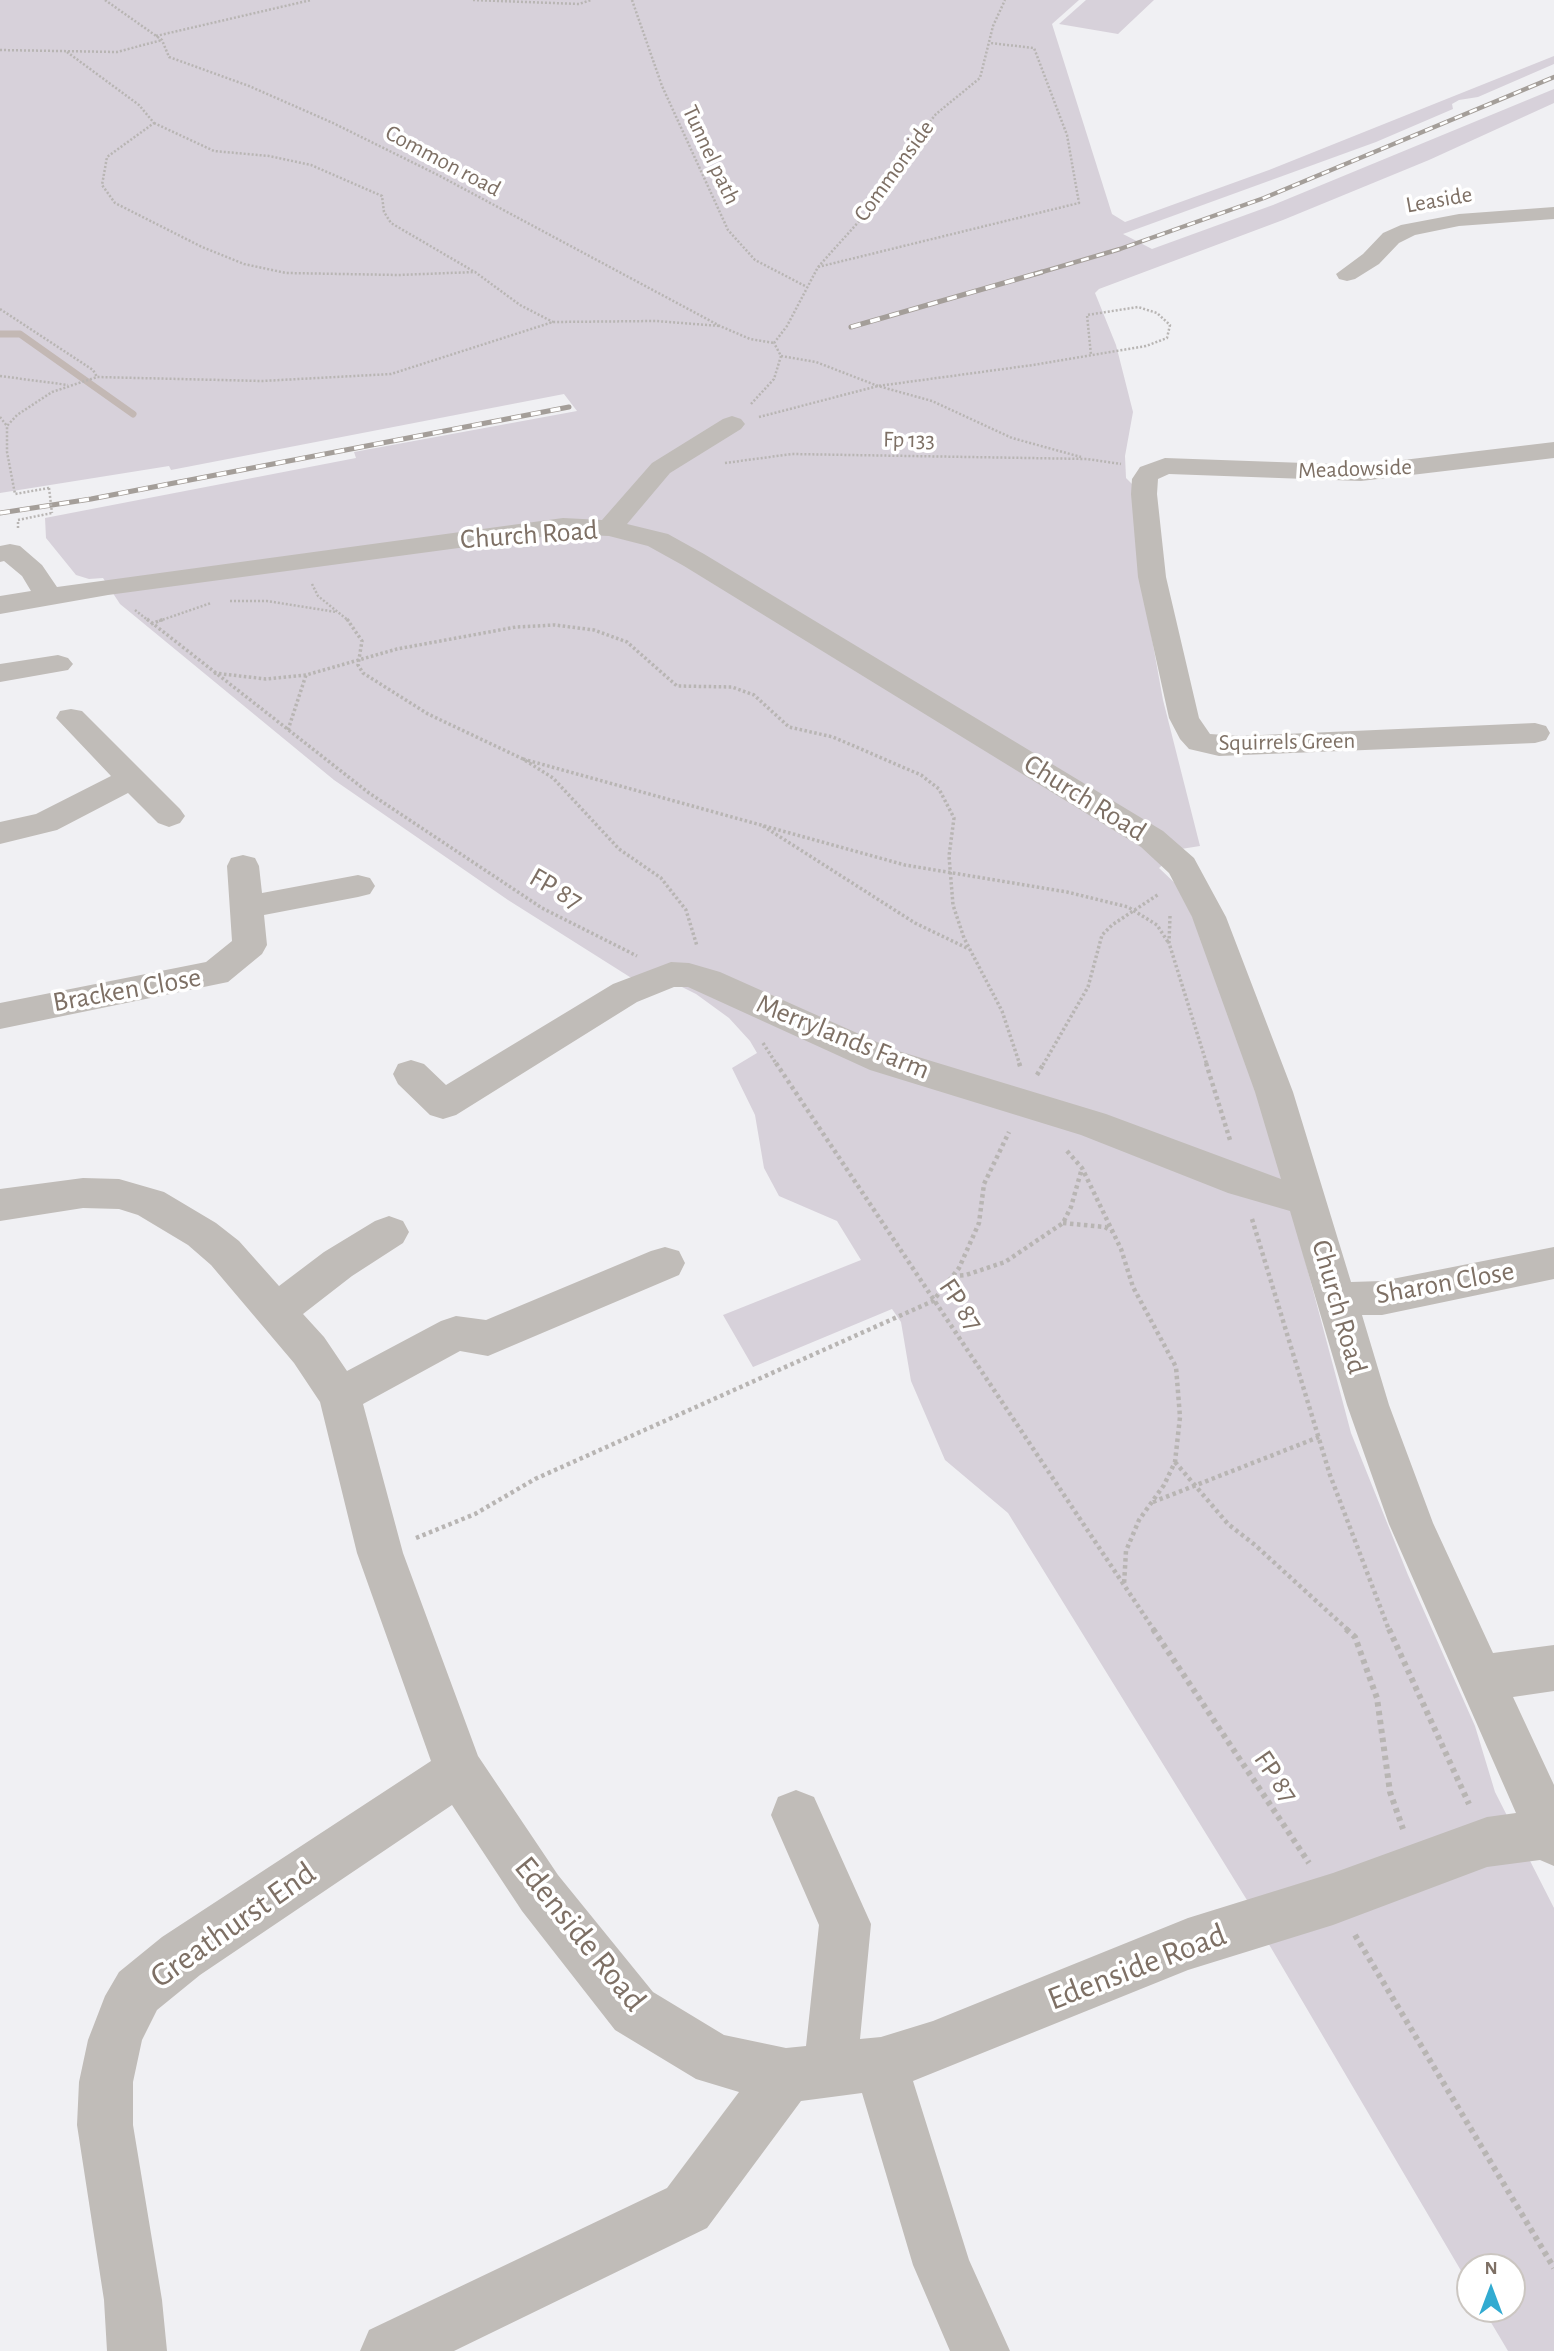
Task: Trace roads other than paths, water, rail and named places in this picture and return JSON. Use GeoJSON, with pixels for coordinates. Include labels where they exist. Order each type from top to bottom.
{"type":"FeatureCollection","features":[{"type":"Feature","properties":{"kind":"street","name":"Leaside"},"geometry":{"type":"LineString","coordinates":[[1347,274],[1371,259],[1391,238],[1409,230],[1459,220],[1554,213]]}},
{"type":"Feature","properties":{"kind":"street"},"geometry":{"type":"LineString","coordinates":[[609,528],[661,468],[732,424]]}},
{"type":"Feature","properties":{"kind":"street","name":"Meadowside"},"geometry":{"type":"LineString","coordinates":[[1156,468],[1183,465],[1314,474],[1361,473],[1554,450]]}},
{"type":"Feature","properties":{"kind":"street","name":"Squirrels Green"},"geometry":{"type":"LineString","coordinates":[[1156,468],[1145,479],[1144,495],[1152,577],[1184,718],[1191,732],[1200,741],[1219,746],[1239,746],[1535,733]]}},
{"type":"Feature","properties":{"kind":"street","name":"Church Road"},"geometry":{"type":"LineString","coordinates":[[0,605],[108,587],[563,526],[609,528],[658,540],[713,571],[1152,839],[1209,917],[1241,996],[1307,1198],[1368,1405],[1411,1524],[1553,1838]]}},
{"type":"Feature","properties":{"kind":"street"},"geometry":{"type":"LineString","coordinates":[[0,554],[10,552],[33,571],[50,598]]}},
{"type":"Feature","properties":{"kind":"street"},"geometry":{"type":"LineString","coordinates":[[0,575],[33,571]]}},
{"type":"Feature","properties":{"kind":"street"},"geometry":{"type":"LineString","coordinates":[[0,673],[58,664]]}},
{"type":"Feature","properties":{"kind":"street"},"geometry":{"type":"LineString","coordinates":[[71,718],[169,816]]}},
{"type":"Feature","properties":{"kind":"street"},"geometry":{"type":"LineString","coordinates":[[0,833],[46,822],[130,779]]}},
{"type":"Feature","properties":{"kind":"street","name":"Bracken Close"},"geometry":{"type":"LineString","coordinates":[[0,1016],[216,974],[250,945],[243,866]]}},
{"type":"Feature","properties":{"kind":"street"},"geometry":{"type":"LineString","coordinates":[[247,907],[358,886]]}},
{"type":"Feature","properties":{"kind":"street","name":"Merrylands Farm"},"geometry":{"type":"LineString","coordinates":[[411,1074],[443,1105],[625,993],[671,974],[689,975],[708,981],[883,1060],[1029,1099],[1242,1182],[1279,1194],[1307,1198]]}},
{"type":"Feature","properties":{"kind":"street","name":"Edenside Road"},"geometry":{"type":"LineString","coordinates":[[0,1205],[83,1193],[119,1194],[142,1200],[177,1218],[225,1253],[309,1350],[340,1396],[380,1553],[459,1771],[540,1894],[634,2011],[715,2060],[832,2070],[933,2048],[1188,1944],[1334,1899],[1488,1842],[1553,1838]]}},
{"type":"Feature","properties":{"kind":"street"},"geometry":{"type":"LineString","coordinates":[[276,1311],[338,1264],[388,1232]]}},
{"type":"Feature","properties":{"kind":"street"},"geometry":{"type":"LineString","coordinates":[[340,1396],[456,1333],[488,1338],[665,1263]]}},
{"type":"Feature","properties":{"kind":"street","name":"Sharon Close"},"geometry":{"type":"LineString","coordinates":[[1336,1299],[1382,1298],[1554,1263]]}},
{"type":"Feature","properties":{"kind":"street"},"geometry":{"type":"LineString","coordinates":[[1481,1678],[1554,1668]]}},
{"type":"Feature","properties":{"kind":"street","name":"Greathurst End"},"geometry":{"type":"LineString","coordinates":[[137,2351],[133,2300],[105,2125],[106,2082],[115,2040],[124,2015],[138,1991],[181,1956],[459,1771]]}},
{"type":"Feature","properties":{"kind":"street"},"geometry":{"type":"LineString","coordinates":[[796,1815],[845,1924],[832,2070],[942,2265],[980,2351]]}},
{"type":"Feature","properties":{"kind":"street"},"geometry":{"type":"LineString","coordinates":[[390,2351],[687,2208],[832,2070]]}},
{"type":"Feature","properties":{"kind":"waterway"},"geometry":{"type":"LineString","coordinates":[[0,334],[20,334],[133,414]]}},
{"type":"Feature","properties":{"kind":"railway"},"geometry":{"type":"LineString","coordinates":[[1035,274],[1120,249],[1264,198],[1554,77]]}},
{"type":"Feature","properties":{"kind":"railway"},"geometry":{"type":"LineString","coordinates":[[851,327],[1042,272]]}},
{"type":"Feature","properties":{"kind":"railway"},"geometry":{"type":"LineString","coordinates":[[0,513],[91,499],[569,407]]}}]}
